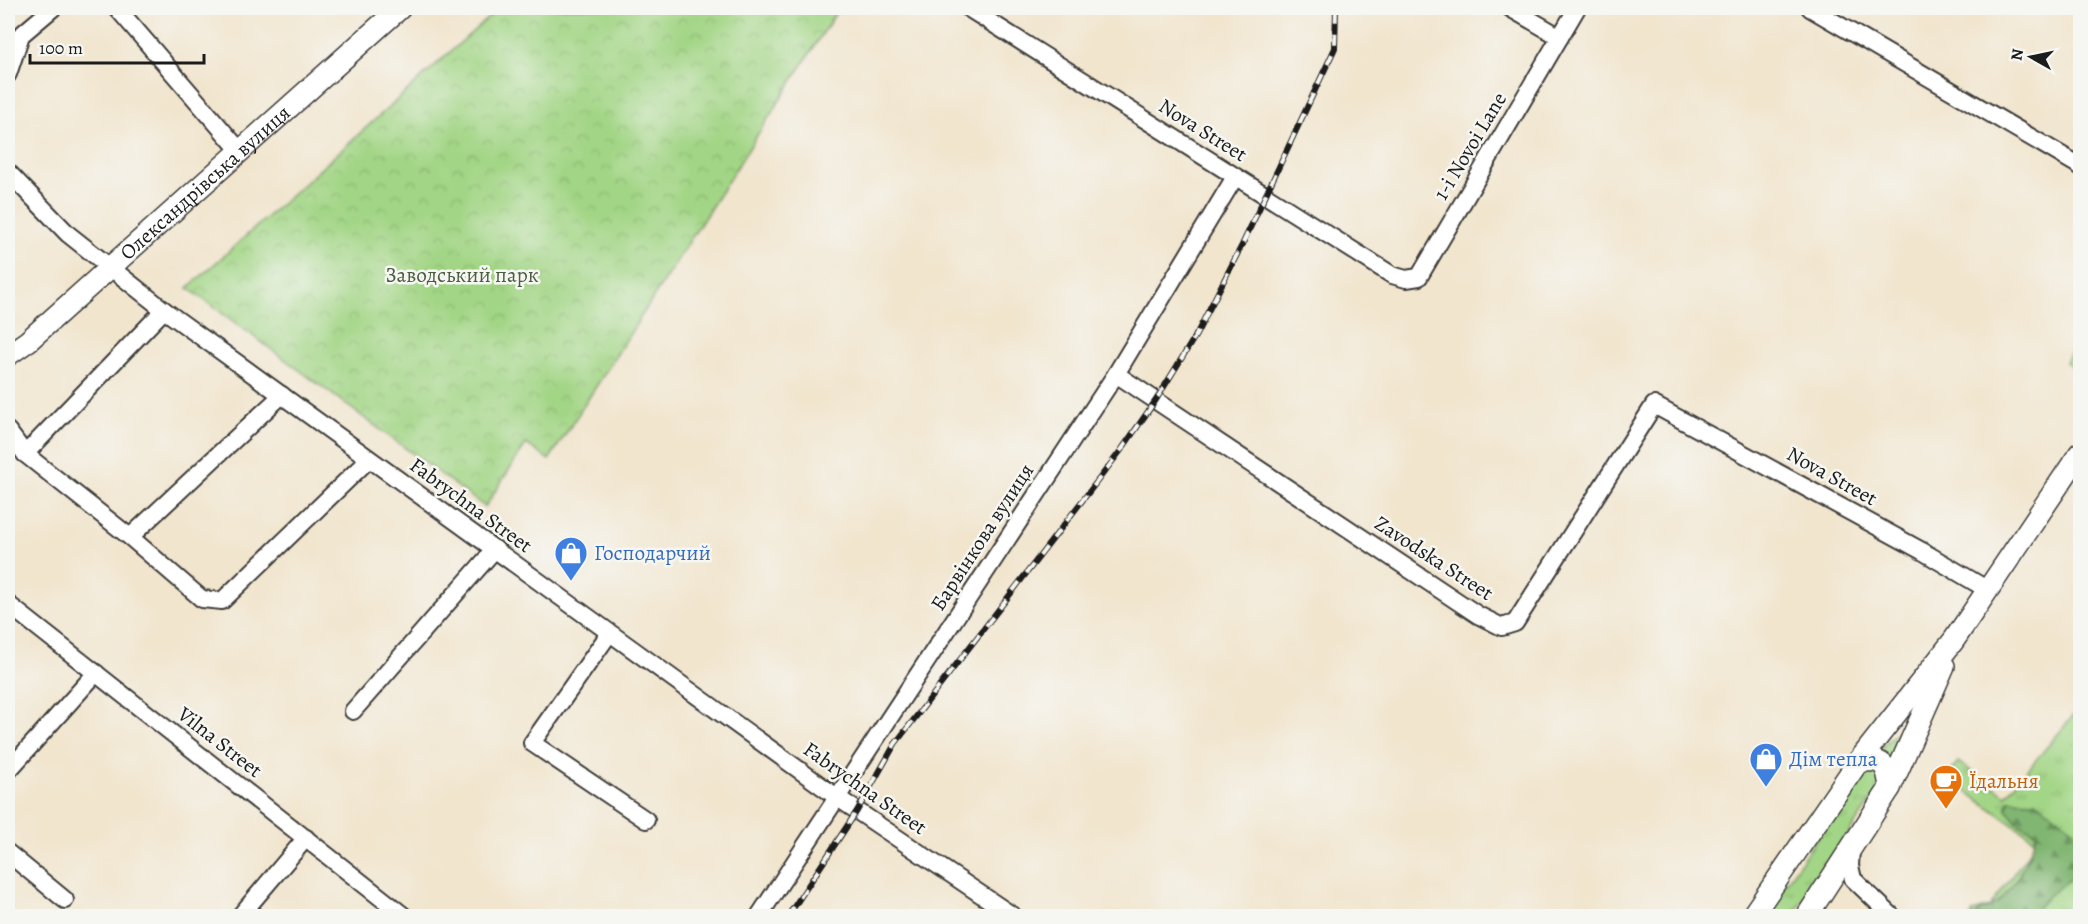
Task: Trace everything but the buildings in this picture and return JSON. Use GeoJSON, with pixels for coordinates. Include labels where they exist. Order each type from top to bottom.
{"type":"FeatureCollection","features":[{"type":"Feature","properties":{"kind":"main road","name":"Олександрівська вулиця"},"geometry":{"type":"LineString","coordinates":[[8,356],[111,268],[400,8]]}},
{"type":"Feature","properties":{"kind":"main road"},"geometry":{"type":"LineString","coordinates":[[1752,916],[1858,762],[1954,640],[2080,453]]}},
{"type":"Feature","properties":{"kind":"main road"},"geometry":{"type":"LineString","coordinates":[[1807,916],[1890,788],[1954,640]]}},
{"type":"Feature","properties":{"kind":"main road"},"geometry":{"type":"LineString","coordinates":[[1858,762],[1872,760],[1885,765],[1890,788]]}},
{"type":"Feature","properties":{"kind":"street"},"geometry":{"type":"LineString","coordinates":[[8,74],[21,35],[53,8]]}},
{"type":"Feature","properties":{"kind":"street"},"geometry":{"type":"LineString","coordinates":[[117,8],[241,152]]}},
{"type":"Feature","properties":{"kind":"street","name":"Nova Street"},"geometry":{"type":"LineString","coordinates":[[968,8],[1392,275],[1406,279],[1419,277]]}},
{"type":"Feature","properties":{"kind":"street"},"geometry":{"type":"LineString","coordinates":[[1510,8],[1560,38]]}},
{"type":"Feature","properties":{"kind":"street","name":"1-i Novoi Lane"},"geometry":{"type":"LineString","coordinates":[[1419,277],[1577,8]]}},
{"type":"Feature","properties":{"kind":"street"},"geometry":{"type":"LineString","coordinates":[[1810,8],[2080,166]]}},
{"type":"Feature","properties":{"kind":"street","name":"Fabrychna Street"},"geometry":{"type":"LineString","coordinates":[[8,172],[68,234],[164,310],[838,798],[1013,916]]}},
{"type":"Feature","properties":{"kind":"street","name":"Барвінкова вулиця"},"geometry":{"type":"LineString","coordinates":[[759,916],[1116,374],[1235,177]]}},
{"type":"Feature","properties":{"kind":"street"},"geometry":{"type":"LineString","coordinates":[[25,454],[164,310]]}},
{"type":"Feature","properties":{"kind":"street","name":"Zavodska Street"},"geometry":{"type":"LineString","coordinates":[[1116,374],[1478,615],[1502,627],[1515,622],[1654,405]]}},
{"type":"Feature","properties":{"kind":"street"},"geometry":{"type":"LineString","coordinates":[[130,537],[282,394]]}},
{"type":"Feature","properties":{"kind":"street","name":"Nova Street"},"geometry":{"type":"LineString","coordinates":[[1654,405],[1911,545],[1988,590]]}},
{"type":"Feature","properties":{"kind":"street"},"geometry":{"type":"LineString","coordinates":[[8,431],[25,454],[130,537],[202,599],[222,601],[369,459]]}},
{"type":"Feature","properties":{"kind":"street"},"geometry":{"type":"LineString","coordinates":[[353,711],[495,549]]}},
{"type":"Feature","properties":{"kind":"street","name":"Vilna Street"},"geometry":{"type":"LineString","coordinates":[[8,604],[404,916]]}},
{"type":"Feature","properties":{"kind":"street"},"geometry":{"type":"LineString","coordinates":[[609,634],[532,743],[645,820]]}},
{"type":"Feature","properties":{"kind":"street"},"geometry":{"type":"LineString","coordinates":[[8,771],[96,673]]}},
{"type":"Feature","properties":{"kind":"street"},"geometry":{"type":"LineString","coordinates":[[240,916],[306,838]]}},
{"type":"Feature","properties":{"kind":"street"},"geometry":{"type":"LineString","coordinates":[[1851,848],[1850,866],[1853,879],[1892,916]]}},
{"type":"Feature","properties":{"kind":"street"},"geometry":{"type":"LineString","coordinates":[[8,853],[65,900]]}},
{"type":"Feature","properties":{"kind":"green space","name":"Заводський парк"},"geometry":{"type":"Polygon","coordinates":[[[499,8],[839,8],[549,460],[526,444],[485,507],[188,288],[499,8]]]}},
{"type":"Feature","properties":{"kind":"green space"},"geometry":{"type":"Polygon","coordinates":[[[2080,334],[2080,372],[2066,362],[2080,334]]]}},
{"type":"Feature","properties":{"kind":"green space"},"geometry":{"type":"Polygon","coordinates":[[[2074,715],[2080,717],[2080,915],[1971,916],[1973,912],[1990,907],[2037,841],[1946,777],[1958,762],[2006,795],[2074,715]]]}},
{"type":"Feature","properties":{"kind":"green space"},"geometry":{"type":"Polygon","coordinates":[[[1902,727],[1893,765],[1876,753],[1902,727]]]}},
{"type":"Feature","properties":{"kind":"green space"},"geometry":{"type":"Polygon","coordinates":[[[1864,770],[1879,772],[1880,788],[1792,916],[1763,916],[1864,770]]]}},
{"type":"Feature","properties":{"kind":"green space"},"geometry":{"type":"Polygon","coordinates":[[[2009,800],[2036,801],[2080,834],[2080,871],[2048,896],[2030,916],[1975,916],[1996,904],[2008,891],[2021,872],[2034,841],[2036,833],[2018,823],[2006,809],[2009,800]]]}},
{"type":"Feature","properties":{"kind":"railway"},"geometry":{"type":"LineString","coordinates":[[788,916],[857,811],[895,744],[1122,449],[1156,400],[1196,335],[1242,245],[1335,48],[1336,8]]}},
{"type":"Feature","properties":{"kind":"place","name":"Господарчий"},"geometry":{"type":"Point","coordinates":[571,582]}},
{"type":"Feature","properties":{"kind":"place","name":"Дім тепла"},"geometry":{"type":"Point","coordinates":[1766,788]}},
{"type":"Feature","properties":{"kind":"place","name":"Їдальня"},"geometry":{"type":"Point","coordinates":[1946,810]}}]}
